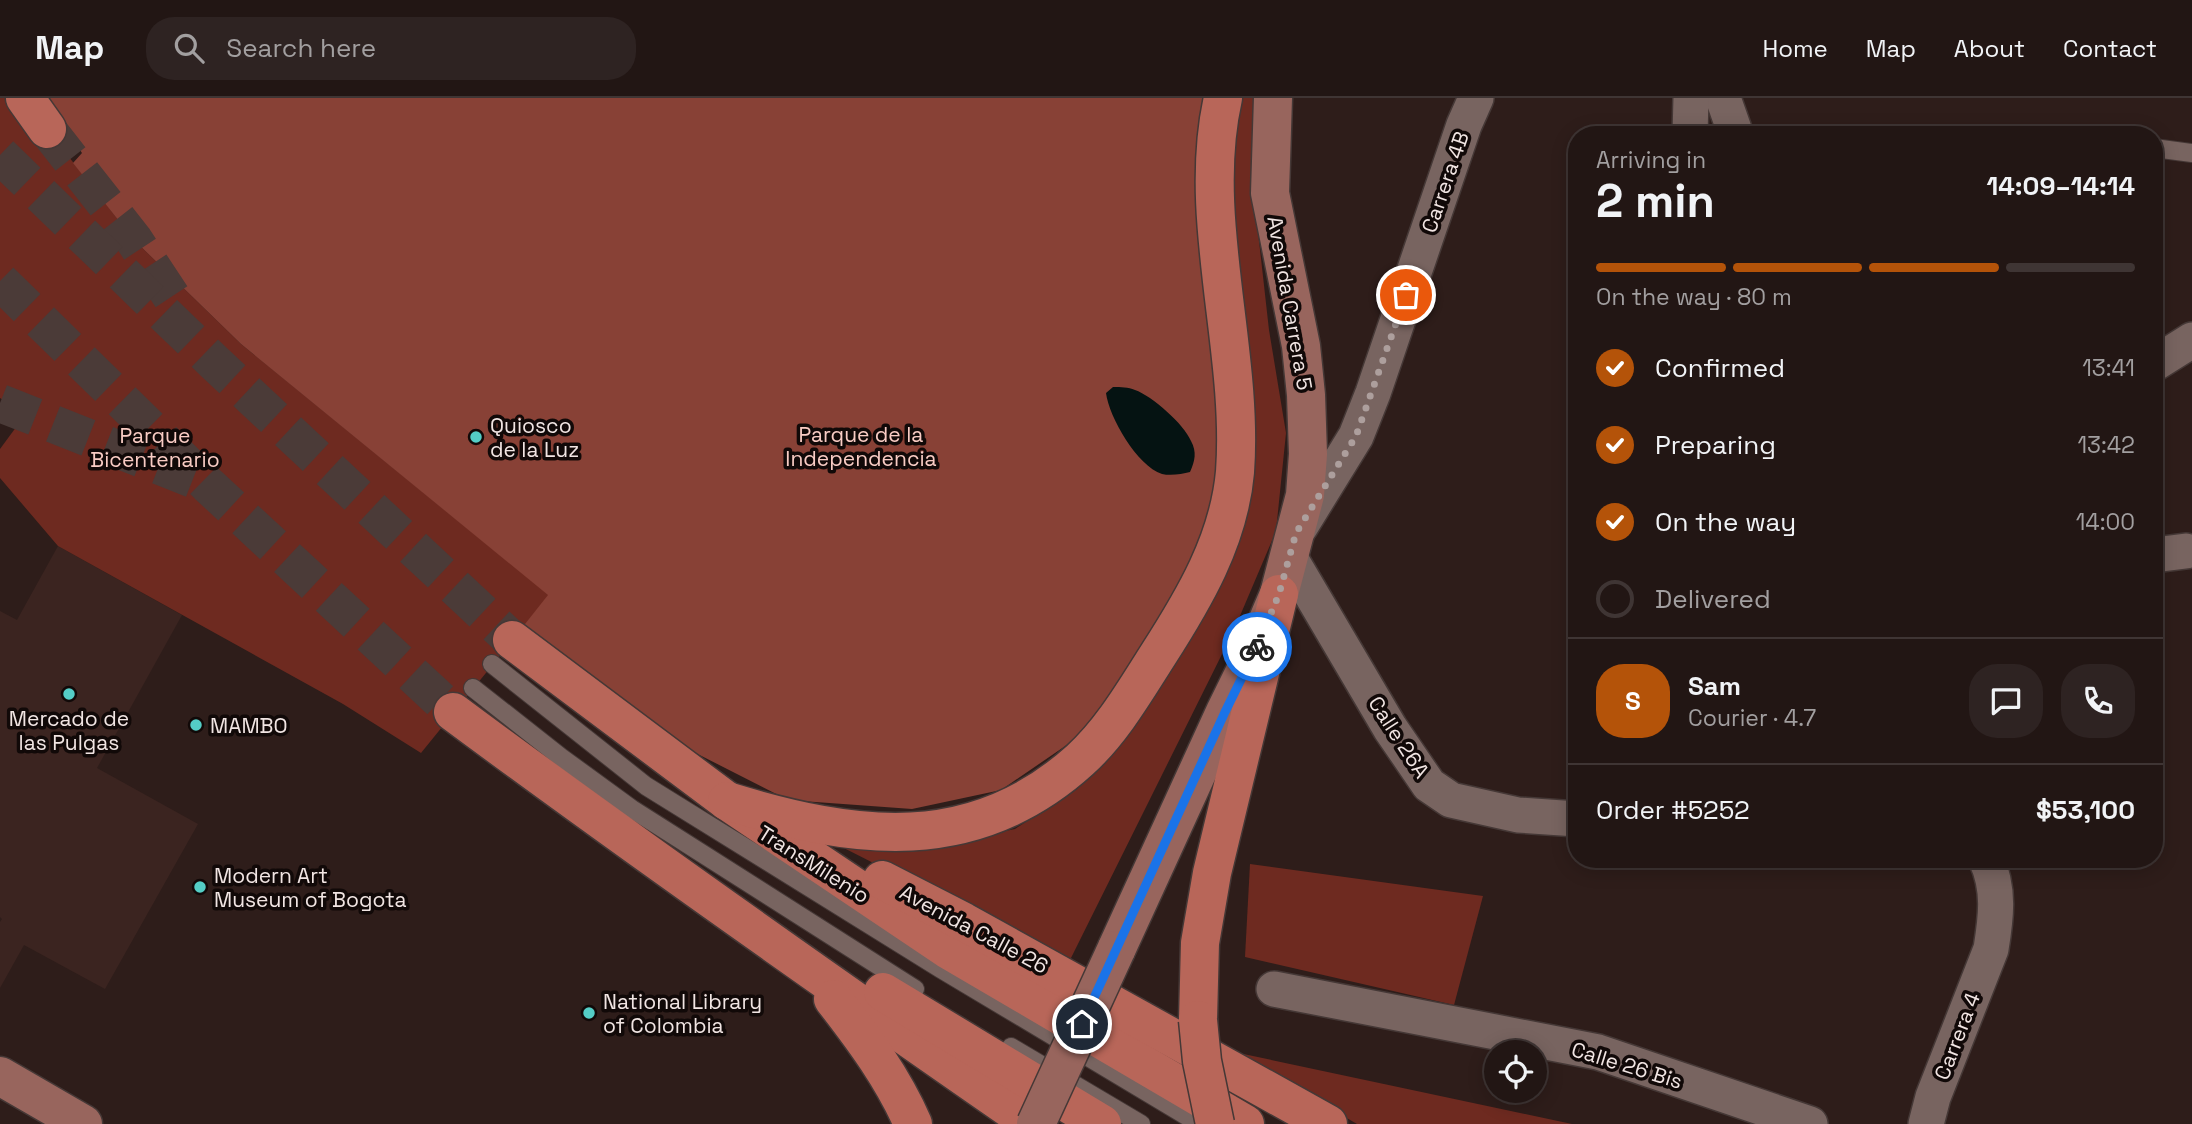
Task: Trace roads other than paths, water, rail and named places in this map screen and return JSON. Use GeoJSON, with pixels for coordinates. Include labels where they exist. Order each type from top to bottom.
{"type":"FeatureCollection","features":[{"type":"Feature","properties":{"kind":"main road"},"geometry":{"type":"LineString","coordinates":[[25,98],[47,129]]}},
{"type":"Feature","properties":{"kind":"main road"},"geometry":{"type":"LineString","coordinates":[[727,801],[788,819],[833,828],[920,832],[952,827],[978,821],[1033,796],[1082,759],[1122,710],[1184,615],[1215,553],[1231,503],[1235,470],[1234,397],[1215,174],[1223,98]]}},
{"type":"Feature","properties":{"kind":"main road","name":"Avenida Carrera 5"},"geometry":{"type":"LineString","coordinates":[[1034,1124],[1254,653],[1279,594],[1305,495],[1308,454],[1301,346],[1270,193],[1273,98]]}},
{"type":"Feature","properties":{"kind":"main road"},"geometry":{"type":"LineString","coordinates":[[1215,1124],[1202,1061],[1198,1020],[1200,943],[1212,873],[1279,594]]}},
{"type":"Feature","properties":{"kind":"main road","name":"Avenida Calle 26"},"geometry":{"type":"LineString","coordinates":[[502,652],[947,949],[1245,1124]]}},
{"type":"Feature","properties":{"kind":"main road"},"geometry":{"type":"LineString","coordinates":[[463,700],[608,827],[1034,1124]]}},
{"type":"Feature","properties":{"kind":"main road","name":"Avenida Calle 26"},"geometry":{"type":"LineString","coordinates":[[727,801],[964,922],[1328,1124]]}},
{"type":"Feature","properties":{"kind":"main road"},"geometry":{"type":"LineString","coordinates":[[608,827],[1102,1124]]}},
{"type":"Feature","properties":{"kind":"main road"},"geometry":{"type":"LineString","coordinates":[[804,966],[833,999],[880,1062],[913,1124]]}},
{"type":"Feature","properties":{"kind":"main road"},"geometry":{"type":"LineString","coordinates":[[0,1076],[83,1124]]}},
{"type":"Feature","properties":{"kind":"street","name":"Carrera 4B"},"geometry":{"type":"LineString","coordinates":[[1293,546],[1356,436],[1464,125],[1476,98]]}},
{"type":"Feature","properties":{"kind":"street"},"geometry":{"type":"LineString","coordinates":[[1690,126],[1691,98]]}},
{"type":"Feature","properties":{"kind":"street"},"geometry":{"type":"LineString","coordinates":[[1723,98],[1733,126]]}},
{"type":"Feature","properties":{"kind":"street"},"geometry":{"type":"LineString","coordinates":[[2163,358],[2192,340]]}},
{"type":"Feature","properties":{"kind":"street","name":"Calle 26A"},"geometry":{"type":"LineString","coordinates":[[1293,546],[1390,729],[1429,785],[1451,800],[1518,815],[1568,818]]}},
{"type":"Feature","properties":{"kind":"street","name":"Carrera 4"},"geometry":{"type":"LineString","coordinates":[[1926,1124],[1933,1097],[1991,949],[1996,884],[1990,868]]}},
{"type":"Feature","properties":{"kind":"street","name":"Calle 26 Bis"},"geometry":{"type":"LineString","coordinates":[[1275,989],[1598,1052],[1810,1124]]}},
{"type":"Feature","properties":{"kind":"lane"},"geometry":{"type":"LineString","coordinates":[[2163,149],[2192,153]]}},
{"type":"Feature","properties":{"kind":"lane","name":"TransMilenio"},"geometry":{"type":"LineString","coordinates":[[502,652],[646,786],[929,962],[1200,1124]]}},
{"type":"Feature","properties":{"kind":"lane"},"geometry":{"type":"LineString","coordinates":[[463,700],[562,758],[632,809],[928,998]]}},
{"type":"Feature","properties":{"kind":"lane"},"geometry":{"type":"LineString","coordinates":[[999,1040],[1141,1124]]}},
{"type":"Feature","properties":{"kind":"tunnel"},"geometry":{"type":"LineString","coordinates":[[47,129],[134,240],[177,305]]}},
{"type":"Feature","properties":{"kind":"tunnel"},"geometry":{"type":"LineString","coordinates":[[0,155],[215,363],[512,640]]}},
{"type":"Feature","properties":{"kind":"tunnel"},"geometry":{"type":"LineString","coordinates":[[0,281],[208,485],[453,712]]}},
{"type":"Feature","properties":{"kind":"tunnel"},"geometry":{"type":"LineString","coordinates":[[0,403],[193,479]]}},
{"type":"Feature","properties":{"kind":"place","name":"Quiosco de la Luz"},"geometry":{"type":"Point","coordinates":[476,437]}},
{"type":"Feature","properties":{"kind":"place","name":"Mercado de las Pulgas"},"geometry":{"type":"Point","coordinates":[69,694]}},
{"type":"Feature","properties":{"kind":"place","name":"MAMBO"},"geometry":{"type":"Point","coordinates":[196,725]}},
{"type":"Feature","properties":{"kind":"place","name":"Modern Art Museum of Bogota"},"geometry":{"type":"Point","coordinates":[200,887]}},
{"type":"Feature","properties":{"kind":"place","name":"National Library of Colombia"},"geometry":{"type":"Point","coordinates":[589,1013]}},
{"type":"Feature","properties":{"kind":"park label","name":"Parque de la Independencia"},"geometry":{"type":"Point","coordinates":[861,446]}},
{"type":"Feature","properties":{"kind":"park label","name":"Parque Bicentenario"},"geometry":{"type":"Point","coordinates":[155,447]}}]}
